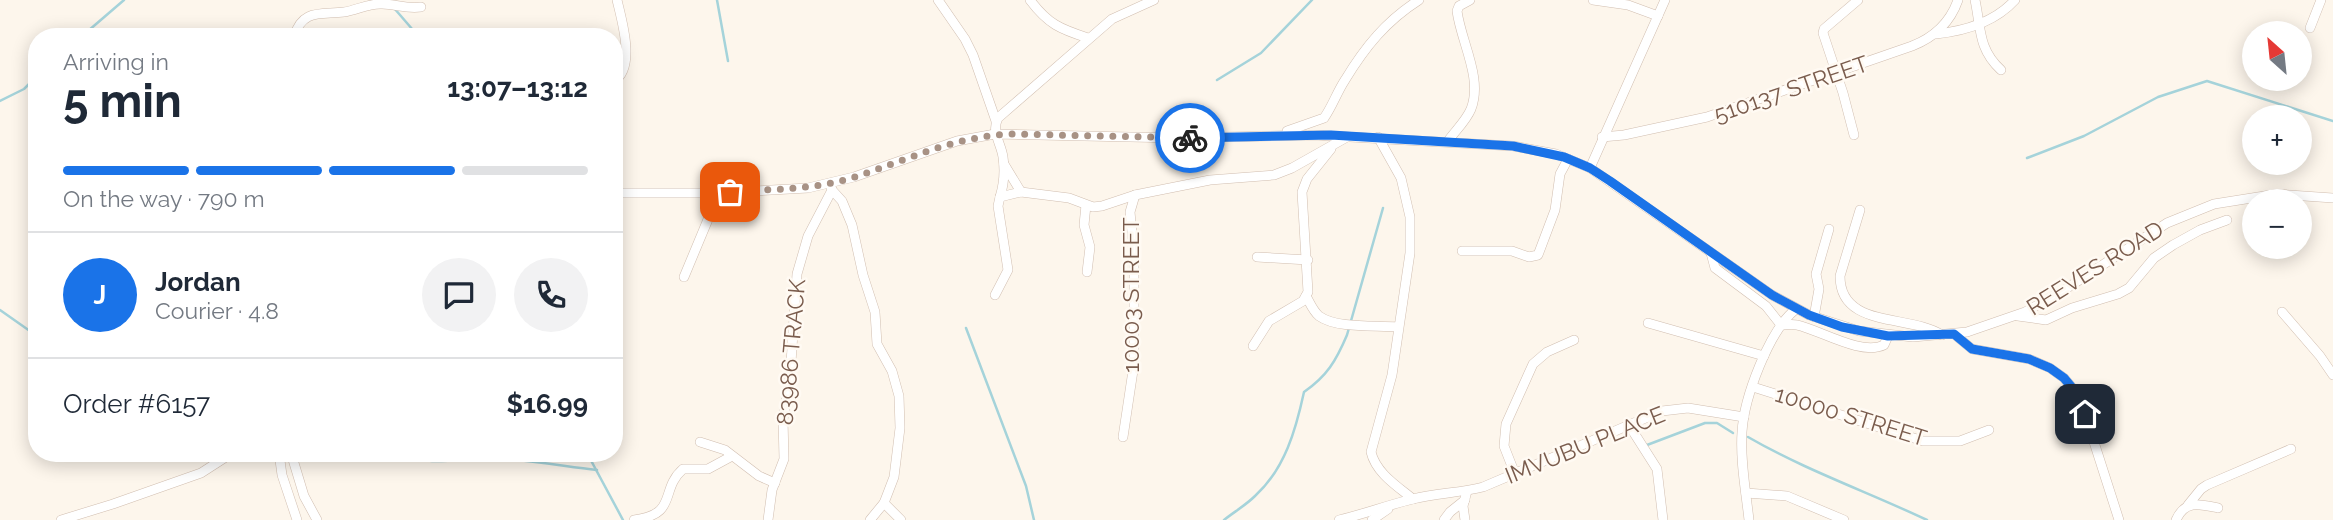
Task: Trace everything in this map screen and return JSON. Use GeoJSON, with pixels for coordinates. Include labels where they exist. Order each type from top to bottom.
{"type":"FeatureCollection","features":[{"type":"Feature","properties":{"kind":"street"},"geometry":{"type":"LineString","coordinates":[[617,0],[622,28]]}},
{"type":"Feature","properties":{"kind":"street"},"geometry":{"type":"LineString","coordinates":[[938,0],[973,55],[996,121],[995,134],[1001,147],[1004,184],[998,206],[1008,270],[995,295]]}},
{"type":"Feature","properties":{"kind":"street"},"geometry":{"type":"LineString","coordinates":[[1030,0],[1044,18],[1054,25],[1088,38]]}},
{"type":"Feature","properties":{"kind":"street"},"geometry":{"type":"LineString","coordinates":[[996,121],[1088,38],[1117,16],[1154,0]]}},
{"type":"Feature","properties":{"kind":"street"},"geometry":{"type":"LineString","coordinates":[[1275,136],[1324,118],[1344,81],[1374,37],[1393,18],[1419,0]]}},
{"type":"Feature","properties":{"kind":"street"},"geometry":{"type":"LineString","coordinates":[[1448,141],[1470,112],[1473,99],[1472,69],[1457,11],[1459,6],[1470,0]]}},
{"type":"Feature","properties":{"kind":"street"},"geometry":{"type":"LineString","coordinates":[[1593,0],[1628,5],[1658,16]]}},
{"type":"Feature","properties":{"kind":"street"},"geometry":{"type":"LineString","coordinates":[[1590,168],[1665,0]]}},
{"type":"Feature","properties":{"kind":"street"},"geometry":{"type":"LineString","coordinates":[[1854,135],[1823,33],[1824,29],[1858,0]]}},
{"type":"Feature","properties":{"kind":"street"},"geometry":{"type":"LineString","coordinates":[[1936,34],[1952,15],[1958,0]]}},
{"type":"Feature","properties":{"kind":"street"},"geometry":{"type":"LineString","coordinates":[[1975,0],[1978,24],[1987,53],[2001,70]]}},
{"type":"Feature","properties":{"kind":"street","name":"510137 STREET"},"geometry":{"type":"LineString","coordinates":[[1602,137],[1624,135],[1707,117],[1912,46],[1936,34],[1952,33],[1995,18],[2015,0]]}},
{"type":"Feature","properties":{"kind":"street"},"geometry":{"type":"LineString","coordinates":[[2312,23],[2321,0]]}},
{"type":"Feature","properties":{"kind":"street"},"geometry":{"type":"LineString","coordinates":[[298,28],[300,23],[319,12],[343,12],[380,4],[407,9],[421,8]]}},
{"type":"Feature","properties":{"kind":"street"},"geometry":{"type":"LineString","coordinates":[[623,34],[627,56],[623,71]]}},
{"type":"Feature","properties":{"kind":"street","name":"REEVES ROAD"},"geometry":{"type":"LineString","coordinates":[[623,193],[719,193],[831,187],[948,144],[995,134],[1176,138],[1348,136],[1522,147],[1568,159],[1590,168],[1796,309],[1842,327],[1888,336],[1954,334],[2016,316],[2044,302],[2154,230],[2188,213],[2226,201],[2255,196],[2298,194],[2333,198]]}},
{"type":"Feature","properties":{"kind":"street"},"geometry":{"type":"LineString","coordinates":[[1000,197],[1021,192],[1069,198],[1086,205],[1102,206],[1135,195],[1210,180],[1274,175],[1348,136]]}},
{"type":"Feature","properties":{"kind":"street"},"geometry":{"type":"LineString","coordinates":[[1378,138],[1401,178],[1410,217],[1410,253],[1386,402],[1371,452],[1380,470],[1413,499]]}},
{"type":"Feature","properties":{"kind":"street"},"geometry":{"type":"LineString","coordinates":[[1254,346],[1269,321],[1298,305],[1306,296],[1309,281],[1302,205],[1304,185],[1335,145]]}},
{"type":"Feature","properties":{"kind":"street"},"geometry":{"type":"LineString","coordinates":[[1462,251],[1511,251],[1530,257],[1538,254],[1555,210],[1559,174],[1568,159]]}},
{"type":"Feature","properties":{"kind":"street"},"geometry":{"type":"LineString","coordinates":[[1003,162],[1021,192]]}},
{"type":"Feature","properties":{"kind":"street"},"geometry":{"type":"LineString","coordinates":[[831,187],[842,201],[855,233],[863,275],[875,313],[877,344],[892,371],[899,396],[900,428],[894,477],[884,503],[870,520]]}},
{"type":"Feature","properties":{"kind":"street","name":"83986 TRACK"},"geometry":{"type":"LineString","coordinates":[[768,520],[775,483],[784,459],[783,419],[790,377],[797,274],[808,236],[831,187]]}},
{"type":"Feature","properties":{"kind":"street"},"geometry":{"type":"LineString","coordinates":[[684,277],[719,193]]}},
{"type":"Feature","properties":{"kind":"street","name":"10003 STREET"},"geometry":{"type":"LineString","coordinates":[[1123,437],[1134,364],[1130,212],[1135,195]]}},
{"type":"Feature","properties":{"kind":"street"},"geometry":{"type":"LineString","coordinates":[[1086,205],[1084,225],[1090,247],[1087,272]]}},
{"type":"Feature","properties":{"kind":"street"},"geometry":{"type":"LineString","coordinates":[[1860,210],[1840,276],[1844,298],[1858,310],[1877,317],[1927,327],[1942,335]]}},
{"type":"Feature","properties":{"kind":"street"},"geometry":{"type":"LineString","coordinates":[[2016,316],[2046,320],[2072,308],[2119,294],[2131,286],[2154,258],[2172,245],[2227,220]]}},
{"type":"Feature","properties":{"kind":"street"},"geometry":{"type":"LineString","coordinates":[[1814,317],[1819,289],[1816,274],[1829,229]]}},
{"type":"Feature","properties":{"kind":"street"},"geometry":{"type":"LineString","coordinates":[[1711,253],[1715,268],[1766,306],[1781,325],[1798,326],[1836,340],[1873,348],[1884,345],[1888,336]]}},
{"type":"Feature","properties":{"kind":"street"},"geometry":{"type":"LineString","coordinates":[[1257,257],[1308,260]]}},
{"type":"Feature","properties":{"kind":"street"},"geometry":{"type":"LineString","coordinates":[[1306,296],[1315,312],[1324,318],[1350,325],[1398,327]]}},
{"type":"Feature","properties":{"kind":"street"},"geometry":{"type":"LineString","coordinates":[[1749,520],[1742,439],[1744,417],[1764,356],[1781,325],[1796,309]]}},
{"type":"Feature","properties":{"kind":"street"},"geometry":{"type":"LineString","coordinates":[[2282,312],[2333,375]]}},
{"type":"Feature","properties":{"kind":"street"},"geometry":{"type":"LineString","coordinates":[[1648,323],[1764,356]]}},
{"type":"Feature","properties":{"kind":"street"},"geometry":{"type":"LineString","coordinates":[[1954,334],[1972,349],[2029,359],[2050,368],[2064,378],[2074,390],[2085,414],[2119,520]]}},
{"type":"Feature","properties":{"kind":"street"},"geometry":{"type":"LineString","coordinates":[[1515,474],[1504,446],[1503,432],[1506,424],[1533,364],[1547,352],[1574,340]]}},
{"type":"Feature","properties":{"kind":"street","name":"10000 STREET"},"geometry":{"type":"LineString","coordinates":[[1753,387],[1923,442],[1965,440],[1989,430]]}},
{"type":"Feature","properties":{"kind":"street","name":"IMVUBU PLACE"},"geometry":{"type":"LineString","coordinates":[[1413,499],[1466,496],[1629,425],[1674,409],[1688,408],[1744,417]]}},
{"type":"Feature","properties":{"kind":"street"},"geometry":{"type":"LineString","coordinates":[[1629,425],[1657,469],[1663,520]]}},
{"type":"Feature","properties":{"kind":"street"},"geometry":{"type":"LineString","coordinates":[[700,442],[725,450],[759,476],[775,483]]}},
{"type":"Feature","properties":{"kind":"street"},"geometry":{"type":"LineString","coordinates":[[2176,520],[2200,489],[2291,449]]}},
{"type":"Feature","properties":{"kind":"street"},"geometry":{"type":"LineString","coordinates":[[634,520],[651,516],[661,510],[677,475],[683,469],[708,469],[732,456]]}},
{"type":"Feature","properties":{"kind":"street"},"geometry":{"type":"LineString","coordinates":[[61,520],[201,473],[218,462]]}},
{"type":"Feature","properties":{"kind":"street"},"geometry":{"type":"LineString","coordinates":[[280,462],[297,520]]}},
{"type":"Feature","properties":{"kind":"street"},"geometry":{"type":"LineString","coordinates":[[294,462],[304,496],[317,520]]}},
{"type":"Feature","properties":{"kind":"street"},"geometry":{"type":"LineString","coordinates":[[1746,493],[1787,496],[1840,519]]}},
{"type":"Feature","properties":{"kind":"street"},"geometry":{"type":"LineString","coordinates":[[1444,520],[1466,496]]}},
{"type":"Feature","properties":{"kind":"street"},"geometry":{"type":"LineString","coordinates":[[1465,520],[1466,496]]}},
{"type":"Feature","properties":{"kind":"street"},"geometry":{"type":"LineString","coordinates":[[1339,520],[1413,499]]}},
{"type":"Feature","properties":{"kind":"street"},"geometry":{"type":"LineString","coordinates":[[884,503],[901,520]]}},
{"type":"Feature","properties":{"kind":"street"},"geometry":{"type":"LineString","coordinates":[[2188,505],[2201,504],[2218,508]]}},
{"type":"Feature","properties":{"kind":"street"},"geometry":{"type":"LineString","coordinates":[[1373,520],[1394,505]]}},
{"type":"Feature","properties":{"kind":"waterway"},"geometry":{"type":"LineString","coordinates":[[91,28],[124,0]]}},
{"type":"Feature","properties":{"kind":"waterway"},"geometry":{"type":"LineString","coordinates":[[717,0],[728,61]]}},
{"type":"Feature","properties":{"kind":"waterway"},"geometry":{"type":"LineString","coordinates":[[1217,80],[1261,53],[1312,0]]}},
{"type":"Feature","properties":{"kind":"waterway"},"geometry":{"type":"LineString","coordinates":[[394,8],[411,28]]}},
{"type":"Feature","properties":{"kind":"waterway"},"geometry":{"type":"LineString","coordinates":[[2027,158],[2084,136],[2158,97],[2207,81],[2333,121]]}},
{"type":"Feature","properties":{"kind":"waterway"},"geometry":{"type":"LineString","coordinates":[[0,101],[28,85]]}},
{"type":"Feature","properties":{"kind":"waterway"},"geometry":{"type":"LineString","coordinates":[[1224,520],[1251,499],[1274,474],[1288,448],[1304,392],[1325,374],[1339,353],[1347,335],[1383,208]]}},
{"type":"Feature","properties":{"kind":"waterway"},"geometry":{"type":"LineString","coordinates":[[0,310],[28,330]]}},
{"type":"Feature","properties":{"kind":"waterway"},"geometry":{"type":"LineString","coordinates":[[966,328],[1026,486],[1034,520]]}},
{"type":"Feature","properties":{"kind":"waterway"},"geometry":{"type":"LineString","coordinates":[[1647,445],[1705,423],[1717,423],[1733,433]]}},
{"type":"Feature","properties":{"kind":"waterway"},"geometry":{"type":"LineString","coordinates":[[1748,437],[1814,470],[1927,520]]}},
{"type":"Feature","properties":{"kind":"waterway"},"geometry":{"type":"LineString","coordinates":[[533,462],[597,470]]}},
{"type":"Feature","properties":{"kind":"waterway"},"geometry":{"type":"LineString","coordinates":[[592,462],[623,520]]}},
{"type":"Feature","properties":{"kind":"way so far"},"geometry":{"type":"LineString","coordinates":[[730,192],[808,188],[853,177],[948,144],[986,135],[1190,138]]}},
{"type":"Feature","properties":{"kind":"route"},"geometry":{"type":"LineString","coordinates":[[1190,138],[1348,136],[1513,146],[1556,154],[1590,168],[1772,295],[1809,315],[1842,327],[1888,336],[1954,334],[1972,349],[2029,359],[2050,368],[2064,378],[2074,390],[2085,414]]}}]}
